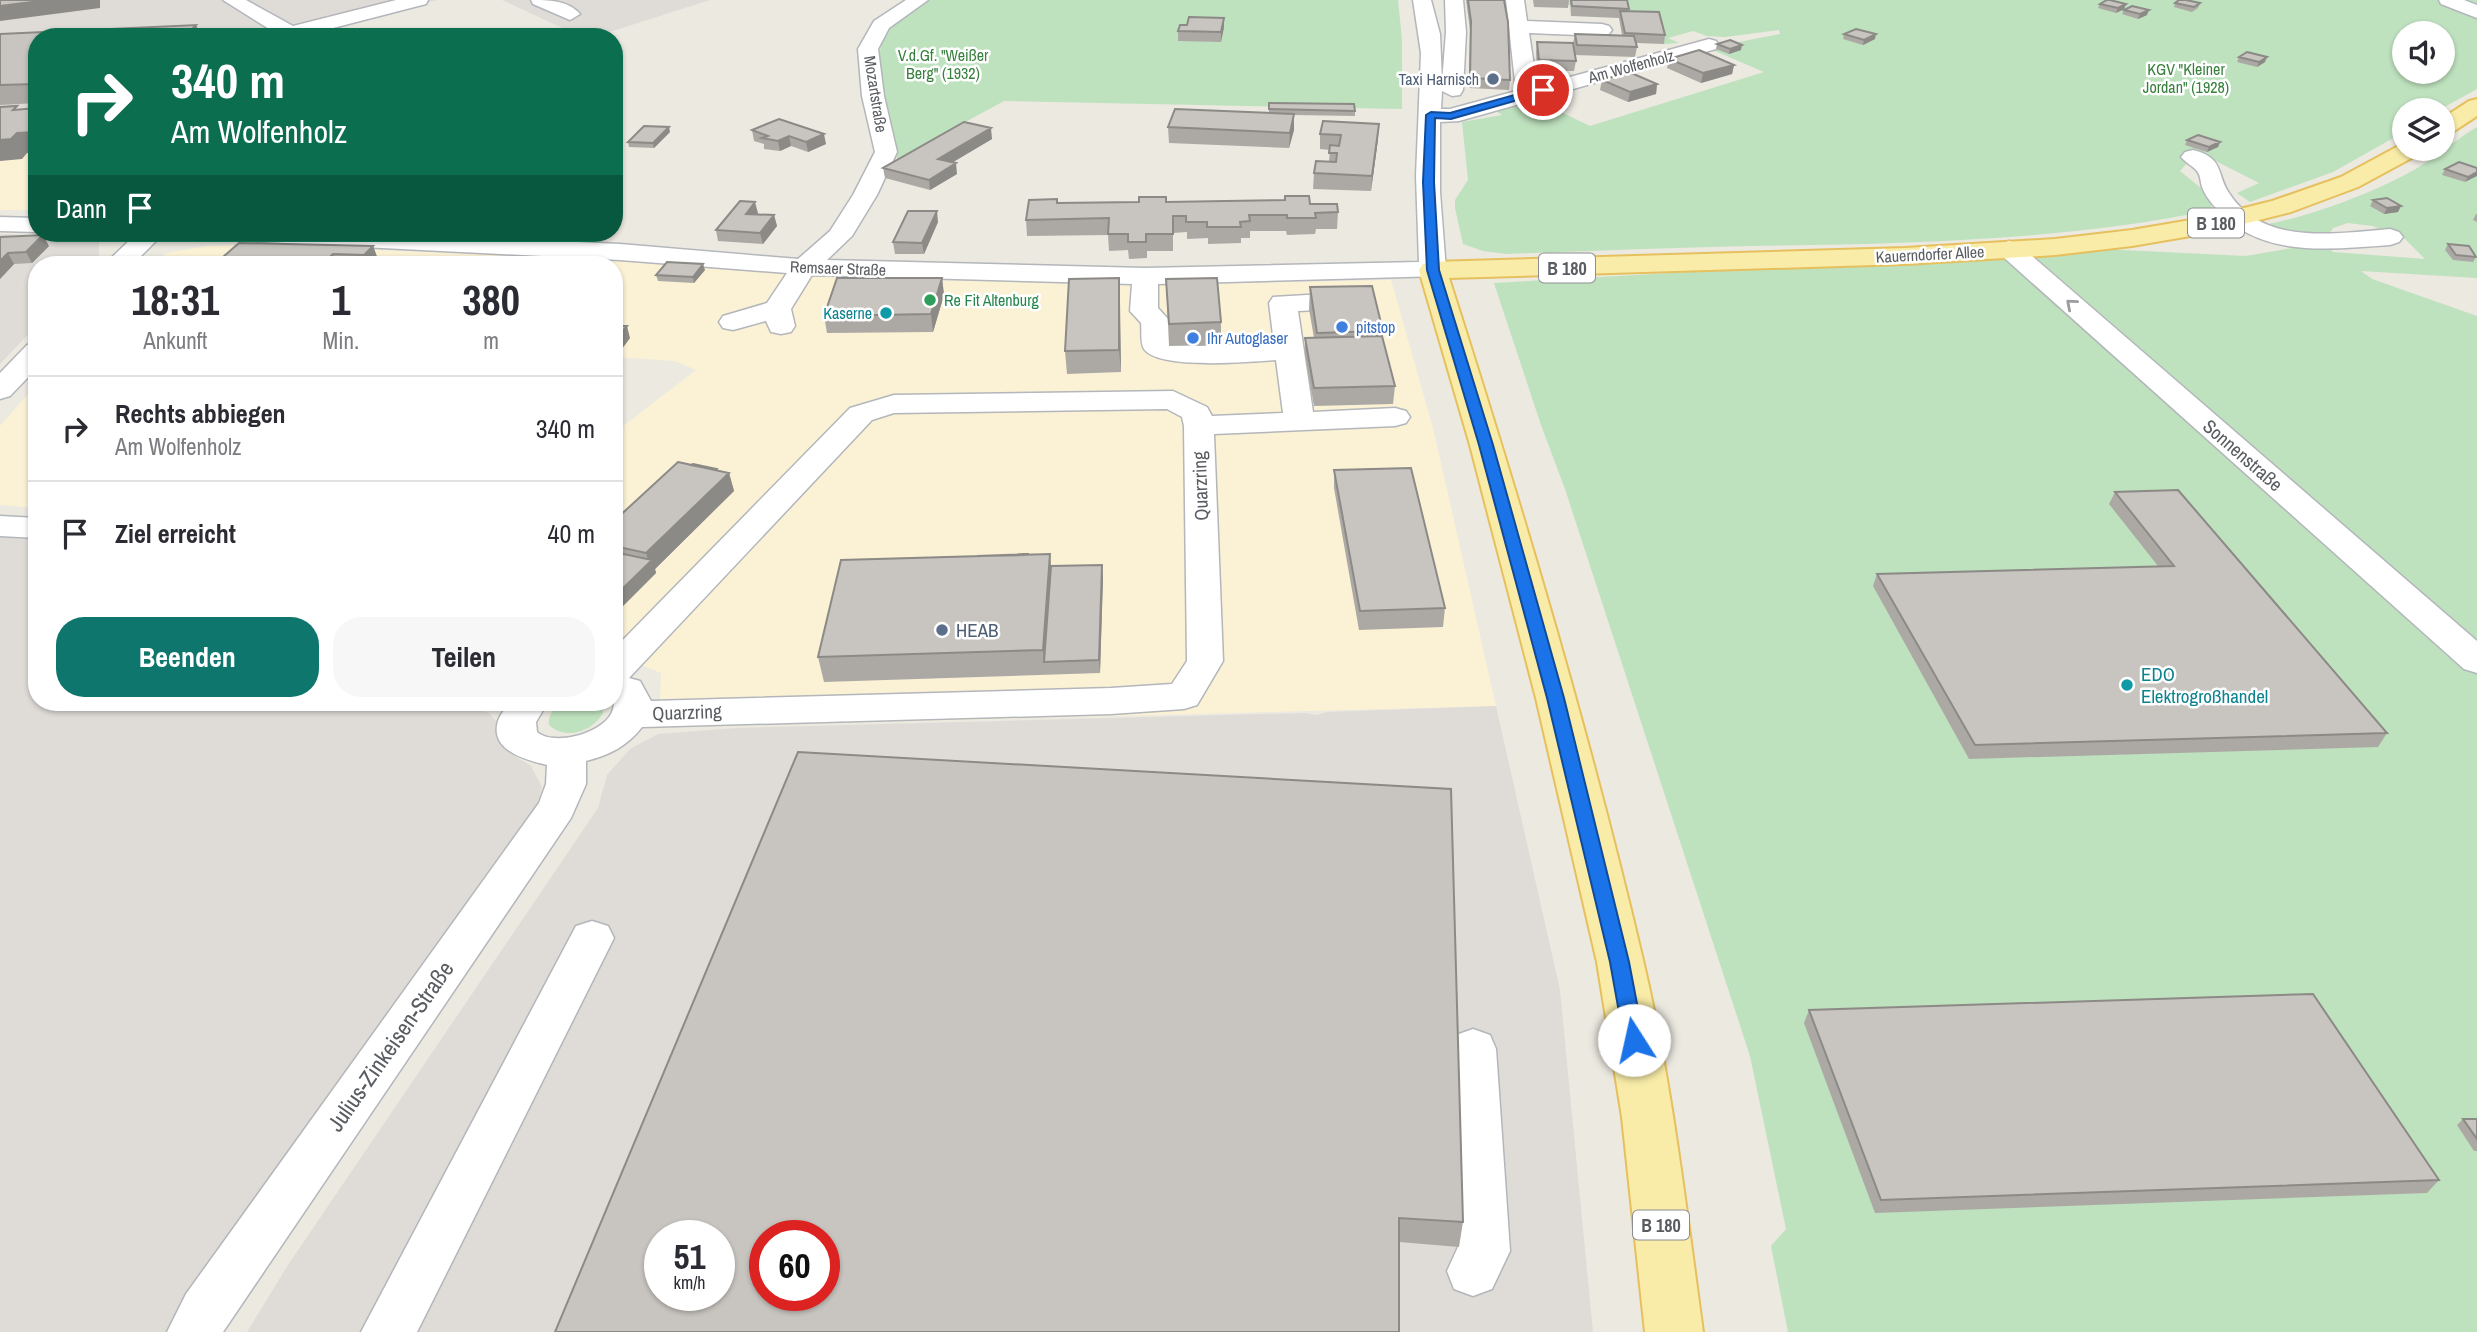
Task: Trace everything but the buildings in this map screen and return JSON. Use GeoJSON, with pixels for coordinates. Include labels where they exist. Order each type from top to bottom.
{"type":"FeatureCollection","features":[{"type":"Feature","properties":{"kind":"main road"},"geometry":{"type":"LineString","coordinates":[[2455,120],[2477,106]]}},
{"type":"Feature","properties":{"kind":"main road","name":"Kauerndorfer Allee"},"geometry":{"type":"LineString","coordinates":[[1433,270],[1700,264],[2009,249],[2135,237],[2239,218],[2347,184],[2392,159]]}},
{"type":"Feature","properties":{"kind":"main road","name":"B 180"},"geometry":{"type":"LineString","coordinates":[[1433,270],[1486,445],[1556,698],[1620,962],[1648,1117],[1674,1332]]}},
{"type":"Feature","properties":{"kind":"street"},"geometry":{"type":"LineString","coordinates":[[232,0],[281,28]]}},
{"type":"Feature","properties":{"kind":"street"},"geometry":{"type":"LineString","coordinates":[[318,28],[419,0]]}},
{"type":"Feature","properties":{"kind":"street"},"geometry":{"type":"LineString","coordinates":[[540,0],[570,14]]}},
{"type":"Feature","properties":{"kind":"street","name":"Mozartstraße"},"geometry":{"type":"LineString","coordinates":[[733,323],[779,318],[804,267],[839,236],[865,195],[886,152],[873,96],[868,49],[881,25],[919,0]]}},
{"type":"Feature","properties":{"kind":"street"},"geometry":{"type":"LineString","coordinates":[[1422,0],[1427,12],[1441,116]]}},
{"type":"Feature","properties":{"kind":"street"},"geometry":{"type":"LineString","coordinates":[[1433,270],[1428,182],[1456,32],[1454,0]]}},
{"type":"Feature","properties":{"kind":"street"},"geometry":{"type":"LineString","coordinates":[[1515,0],[1527,94]]}},
{"type":"Feature","properties":{"kind":"street"},"geometry":{"type":"LineString","coordinates":[[2448,0],[2477,12]]}},
{"type":"Feature","properties":{"kind":"street"},"geometry":{"type":"LineString","coordinates":[[1518,27],[1602,30]]}},
{"type":"Feature","properties":{"kind":"street","name":"Am Wolfenholz"},"geometry":{"type":"LineString","coordinates":[[1441,116],[1709,45]]}},
{"type":"Feature","properties":{"kind":"street"},"geometry":{"type":"LineString","coordinates":[[2193,158],[2210,171],[2214,189],[2239,218],[2285,240],[2306,242],[2390,237]]}},
{"type":"Feature","properties":{"kind":"street"},"geometry":{"type":"LineString","coordinates":[[0,224],[28,225]]}},
{"type":"Feature","properties":{"kind":"street"},"geometry":{"type":"LineString","coordinates":[[126,256],[141,242]]}},
{"type":"Feature","properties":{"kind":"street","name":"Remsaer Straße"},"geometry":{"type":"LineString","coordinates":[[422,242],[620,252],[804,267],[1145,276],[1433,270]]}},
{"type":"Feature","properties":{"kind":"street","name":"Sonnenstraße"},"geometry":{"type":"LineString","coordinates":[[2009,249],[2477,661]]}},
{"type":"Feature","properties":{"kind":"street"},"geometry":{"type":"LineString","coordinates":[[1145,276],[1144,311],[1155,320],[1156,346],[1163,352],[1181,354],[1290,351]]}},
{"type":"Feature","properties":{"kind":"street"},"geometry":{"type":"LineString","coordinates":[[1300,421],[1283,303],[1365,300]]}},
{"type":"Feature","properties":{"kind":"street"},"geometry":{"type":"LineString","coordinates":[[0,390],[28,360]]}},
{"type":"Feature","properties":{"kind":"street","name":"Quarzring"},"geometry":{"type":"LineString","coordinates":[[623,662],[861,414],[874,408],[894,404],[1173,400],[1196,413],[1199,426],[1205,661],[1184,696],[1111,701],[623,698]]}},
{"type":"Feature","properties":{"kind":"street"},"geometry":{"type":"LineString","coordinates":[[1199,426],[1395,417]]}},
{"type":"Feature","properties":{"kind":"street"},"geometry":{"type":"LineString","coordinates":[[0,526],[28,528]]}},
{"type":"Feature","properties":{"kind":"street"},"geometry":{"type":"LineString","coordinates":[[521,711],[515,728],[520,740],[531,749],[547,753],[567,753],[600,744],[625,725],[623,698]]}},
{"type":"Feature","properties":{"kind":"street","name":"Julius-Zinkeisen-Straße"},"geometry":{"type":"LineString","coordinates":[[194,1332],[205,1312],[395,1037],[558,808],[566,784],[567,753]]}},
{"type":"Feature","properties":{"kind":"street"},"geometry":{"type":"LineString","coordinates":[[388,1332],[592,937]]}},
{"type":"Feature","properties":{"kind":"street"},"geometry":{"type":"LineString","coordinates":[[1473,1049],[1485,1251],[1473,1271]]}},
{"type":"Feature","properties":{"kind":"shaded area"},"geometry":{"type":"Polygon","coordinates":[[[0,0],[437,0],[339,28],[28,28],[28,111],[0,113],[0,0]]]}},
{"type":"Feature","properties":{"kind":"shaded area"},"geometry":{"type":"Polygon","coordinates":[[[502,0],[710,0],[622,28],[563,28],[502,0]]]}},
{"type":"Feature","properties":{"kind":"shaded area"},"geometry":{"type":"Polygon","coordinates":[[[28,111],[28,210],[0,210],[0,113],[28,111]]]}},
{"type":"Feature","properties":{"kind":"shaded area"},"geometry":{"type":"Polygon","coordinates":[[[0,234],[28,235],[28,242],[99,242],[99,256],[28,256],[28,334],[0,364],[0,234]]]}},
{"type":"Feature","properties":{"kind":"shaded area"},"geometry":{"type":"Polygon","coordinates":[[[238,245],[536,256],[163,256],[207,246],[238,245]]]}},
{"type":"Feature","properties":{"kind":"shaded area"},"geometry":{"type":"Polygon","coordinates":[[[623,261],[818,277],[1143,285],[1391,280],[1433,428],[1496,706],[659,728],[661,673],[623,658],[623,426],[696,370],[675,361],[623,358],[623,261]]]}},
{"type":"Feature","properties":{"kind":"shaded area"},"geometry":{"type":"Polygon","coordinates":[[[28,394],[28,507],[0,505],[0,426],[28,394]]]}},
{"type":"Feature","properties":{"kind":"shaded area"},"geometry":{"type":"Polygon","coordinates":[[[0,537],[28,539],[28,711],[484,711],[496,721],[499,738],[507,751],[531,766],[542,787],[536,809],[178,1310],[166,1332],[0,1332],[0,537]]]}},
{"type":"Feature","properties":{"kind":"shaded area"},"geometry":{"type":"Polygon","coordinates":[[[1496,706],[1560,990],[1593,1332],[247,1332],[288,1265],[598,808],[607,775],[630,749],[658,734],[736,728],[1305,713],[1316,715],[1327,712],[1496,706]]]}},
{"type":"Feature","properties":{"kind":"green space","name":"V.d.Gf. \"Weißer Berg\" (1932)"},"geometry":{"type":"Polygon","coordinates":[[[929,0],[1398,0],[1402,40],[1402,109],[1004,101],[897,159],[880,78],[881,48],[886,35],[895,24],[929,0]]]}},
{"type":"Feature","properties":{"kind":"green space","name":"KGV \"Kleiner Jordan\" (1928)"},"geometry":{"type":"Polygon","coordinates":[[[1567,0],[2477,0],[2477,89],[2455,101],[2455,98],[2392,98],[2392,139],[2333,172],[2250,202],[2237,193],[2259,183],[2204,155],[2187,163],[2180,171],[2207,193],[2213,210],[2156,220],[2040,234],[1924,242],[1506,254],[1483,251],[1463,244],[1455,208],[1455,200],[1468,180],[1462,122],[1502,115],[1495,110],[1534,99],[1590,126],[1764,72],[1708,48],[1780,34],[1779,30],[1725,37],[1707,36],[1693,31],[1668,38],[1679,43],[1664,44],[1657,21],[1619,20],[1625,8],[1568,5],[1567,0]]]}},
{"type":"Feature","properties":{"kind":"green space"},"geometry":{"type":"Polygon","coordinates":[[[2477,127],[2477,278],[2361,271],[2372,279],[2477,316],[2477,1332],[1788,1332],[1771,1246],[1786,1229],[1750,1056],[1565,489],[1494,283],[2101,249],[2246,256],[2298,247],[2329,247],[2333,252],[2425,259],[2400,234],[2372,226],[2348,223],[2333,228],[2328,236],[2274,234],[2268,224],[2323,209],[2381,187],[2427,161],[2455,161],[2455,142],[2477,127]]]}},
{"type":"Feature","properties":{"kind":"green space"},"geometry":{"type":"Polygon","coordinates":[[[553,711],[603,713],[593,725],[571,733],[556,730],[549,725],[553,711]]]}},
{"type":"Feature","properties":{"kind":"place","name":"Taxi Harnisch"},"geometry":{"type":"Point","coordinates":[1493,79]}},
{"type":"Feature","properties":{"kind":"place","name":"Re Fit Altenburg"},"geometry":{"type":"Point","coordinates":[930,300]}},
{"type":"Feature","properties":{"kind":"place","name":"Kaserne"},"geometry":{"type":"Point","coordinates":[886,313]}},
{"type":"Feature","properties":{"kind":"place","name":"pitstop"},"geometry":{"type":"Point","coordinates":[1342,327]}},
{"type":"Feature","properties":{"kind":"place","name":"Ihr Autoglaser"},"geometry":{"type":"Point","coordinates":[1193,338]}},
{"type":"Feature","properties":{"kind":"place","name":"HEAB"},"geometry":{"type":"Point","coordinates":[942,630]}},
{"type":"Feature","properties":{"kind":"place","name":"EDO Elektrogroßhandel"},"geometry":{"type":"Point","coordinates":[2127,685]}},
{"type":"Feature","properties":{"kind":"route"},"geometry":{"type":"LineString","coordinates":[[1543,90],[1451,116],[1431,115],[1428,182],[1433,270],[1486,445],[1556,698],[1620,962],[1634,1040]]}}]}
